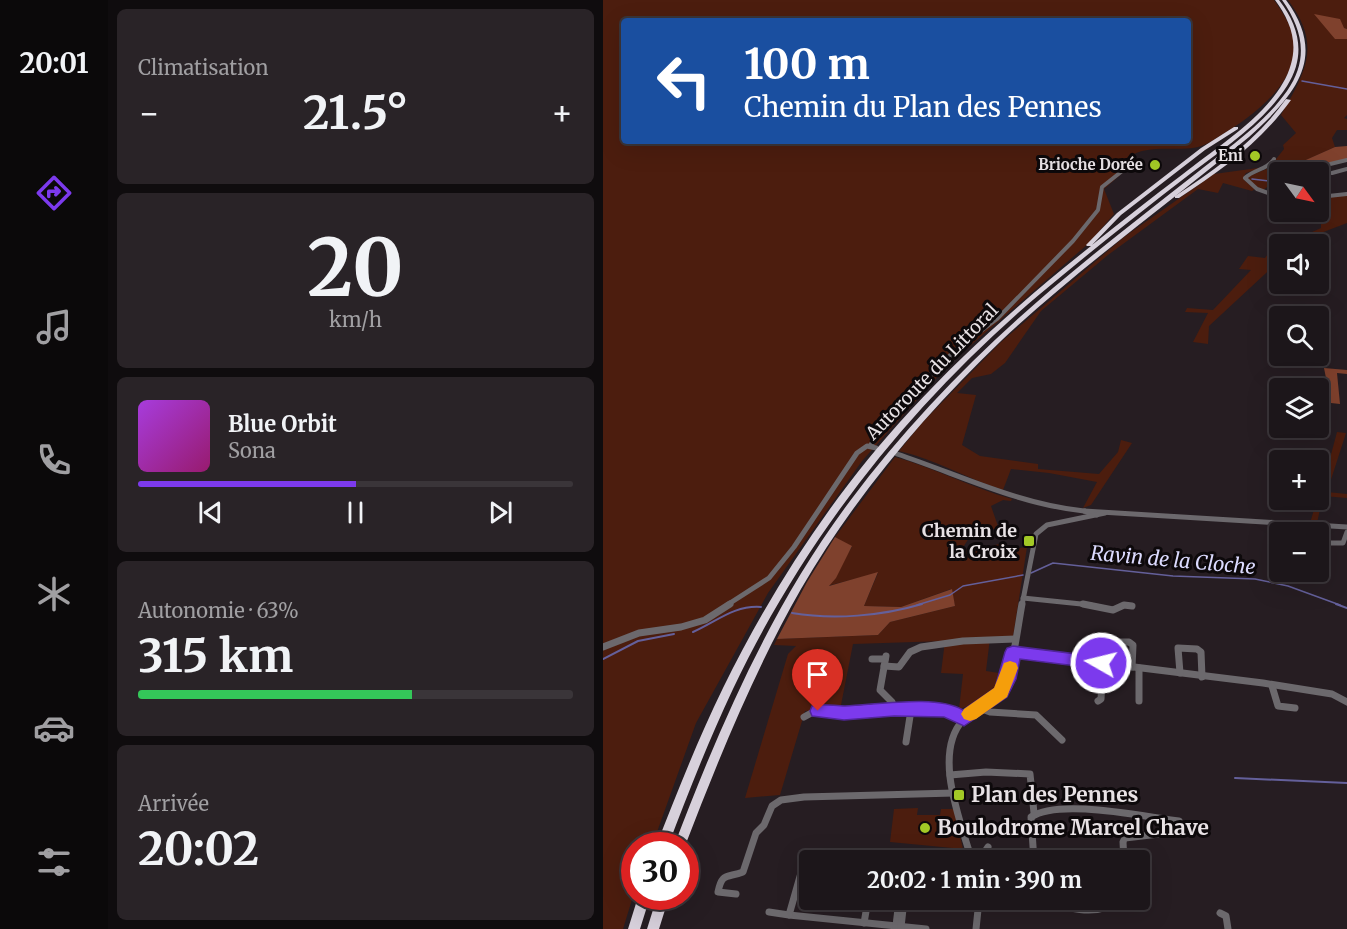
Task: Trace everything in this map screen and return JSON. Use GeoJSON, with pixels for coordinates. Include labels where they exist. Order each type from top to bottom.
{"type":"FeatureCollection","features":[{"type":"Feature","properties":{"kind":"highway","name":"Autoroute du Littoral"},"geometry":{"type":"LineString","coordinates":[[667,832],[683,789],[730,682],[797,563],[838,502],[882,447],[957,367],[1021,307],[1219,148],[1278,94],[1295,63],[1297,44],[1289,18],[1277,0]]}},
{"type":"Feature","properties":{"kind":"highway","name":"Autoroute du Littoral"},"geometry":{"type":"LineString","coordinates":[[685,832],[725,728],[767,642],[811,565],[851,506],[893,452],[976,362],[1032,310],[1254,128],[1291,89],[1304,59],[1302,31],[1297,18],[1284,0]]}},
{"type":"Feature","properties":{"kind":"highway"},"geometry":{"type":"LineString","coordinates":[[634,929],[640,910]]}},
{"type":"Feature","properties":{"kind":"highway"},"geometry":{"type":"LineString","coordinates":[[653,929],[659,910]]}},
{"type":"Feature","properties":{"kind":"street"},"geometry":{"type":"LineString","coordinates":[[1329,164],[1347,160]]}},
{"type":"Feature","properties":{"kind":"street"},"geometry":{"type":"LineString","coordinates":[[603,647],[639,633],[696,624],[715,614],[776,571],[857,453],[873,447],[905,400],[931,373],[960,346],[997,319],[1073,241],[1098,210],[1102,187],[1131,164]]}},
{"type":"Feature","properties":{"kind":"street"},"geometry":{"type":"LineString","coordinates":[[1269,165],[1249,173],[1245,178],[1259,190],[1269,194]]}},
{"type":"Feature","properties":{"kind":"street"},"geometry":{"type":"LineString","coordinates":[[1332,173],[1347,169]]}},
{"type":"Feature","properties":{"kind":"street"},"geometry":{"type":"LineString","coordinates":[[1329,195],[1347,194]]}},
{"type":"Feature","properties":{"kind":"street"},"geometry":{"type":"LineString","coordinates":[[897,454],[1002,495],[1067,510],[1101,514]]}},
{"type":"Feature","properties":{"kind":"street"},"geometry":{"type":"LineString","coordinates":[[969,850],[950,775],[949,742],[955,729],[964,719],[998,696],[1004,688],[1034,538],[1038,531],[1050,524],[1115,512],[1269,523]]}},
{"type":"Feature","properties":{"kind":"street"},"geometry":{"type":"LineString","coordinates":[[1329,526],[1347,527]]}},
{"type":"Feature","properties":{"kind":"street"},"geometry":{"type":"LineString","coordinates":[[1329,544],[1343,543],[1347,532]]}},
{"type":"Feature","properties":{"kind":"street"},"geometry":{"type":"LineString","coordinates":[[1023,598],[1079,602],[1113,610],[1124,605],[1131,606]]}},
{"type":"Feature","properties":{"kind":"street"},"geometry":{"type":"LineString","coordinates":[[872,659],[885,660],[900,667],[911,651],[933,643],[1015,639]]}},
{"type":"Feature","properties":{"kind":"street"},"geometry":{"type":"LineString","coordinates":[[1112,664],[1117,642],[1129,642],[1133,645],[1139,701]]}},
{"type":"Feature","properties":{"kind":"street"},"geometry":{"type":"LineString","coordinates":[[1180,673],[1182,665],[1177,655],[1178,648],[1197,649],[1201,652],[1202,677]]}},
{"type":"Feature","properties":{"kind":"street"},"geometry":{"type":"LineString","coordinates":[[1013,652],[1332,694],[1347,702]]}},
{"type":"Feature","properties":{"kind":"street"},"geometry":{"type":"LineString","coordinates":[[885,660],[880,692],[892,702],[894,709]]}},
{"type":"Feature","properties":{"kind":"street"},"geometry":{"type":"LineString","coordinates":[[1098,701],[1101,699],[1103,663]]}},
{"type":"Feature","properties":{"kind":"street"},"geometry":{"type":"LineString","coordinates":[[1272,686],[1278,706],[1295,708]]}},
{"type":"Feature","properties":{"kind":"street"},"geometry":{"type":"LineString","coordinates":[[979,708],[990,712],[1038,716],[1062,740]]}},
{"type":"Feature","properties":{"kind":"street"},"geometry":{"type":"LineString","coordinates":[[804,717],[815,711],[844,713],[894,709],[948,711],[964,719]]}},
{"type":"Feature","properties":{"kind":"street"},"geometry":{"type":"LineString","coordinates":[[906,742],[911,710]]}},
{"type":"Feature","properties":{"kind":"street"},"geometry":{"type":"LineString","coordinates":[[950,775],[986,772],[1030,774],[1032,778],[1031,804],[1034,813],[1031,817],[1033,850]]}},
{"type":"Feature","properties":{"kind":"street"},"geometry":{"type":"LineString","coordinates":[[736,894],[718,892],[722,877],[726,874],[743,872],[756,834],[776,802],[804,797],[954,793]]}},
{"type":"Feature","properties":{"kind":"street"},"geometry":{"type":"LineString","coordinates":[[1034,813],[1074,808],[1182,824],[1168,825],[1159,834],[1125,838],[1123,850]]}},
{"type":"Feature","properties":{"kind":"street"},"geometry":{"type":"LineString","coordinates":[[789,915],[799,880]]}},
{"type":"Feature","properties":{"kind":"street"},"geometry":{"type":"LineString","coordinates":[[864,923],[866,910]]}},
{"type":"Feature","properties":{"kind":"street"},"geometry":{"type":"LineString","coordinates":[[898,926],[899,910]]}},
{"type":"Feature","properties":{"kind":"street"},"geometry":{"type":"LineString","coordinates":[[898,926],[902,910]]}},
{"type":"Feature","properties":{"kind":"street"},"geometry":{"type":"LineString","coordinates":[[976,929],[977,910]]}},
{"type":"Feature","properties":{"kind":"street"},"geometry":{"type":"LineString","coordinates":[[769,912],[926,929]]}},
{"type":"Feature","properties":{"kind":"street"},"geometry":{"type":"LineString","coordinates":[[1220,913],[1226,916],[1228,929]]}},
{"type":"Feature","properties":{"kind":"shaded area"},"geometry":{"type":"Polygon","coordinates":[[[603,0],[1274,0],[1290,27],[1295,45],[1288,73],[1270,98],[1247,118],[1205,145],[1153,149],[1135,153],[1127,158],[1126,170],[1104,189],[1114,214],[1088,244],[948,365],[862,461],[768,593],[696,723],[657,832],[621,832],[621,910],[629,910],[623,929],[603,929],[603,0]]]}},
{"type":"Feature","properties":{"kind":"shaded area"},"geometry":{"type":"Polygon","coordinates":[[[1288,0],[1347,0],[1347,29],[1344,28],[1335,39],[1347,39],[1347,115],[1344,118],[1347,119],[1347,130],[1337,130],[1332,138],[1335,147],[1302,162],[1274,162],[1284,149],[1283,145],[1296,133],[1281,115],[1297,85],[1307,58],[1305,31],[1288,0]]]}},
{"type":"Feature","properties":{"kind":"shaded area"},"geometry":{"type":"Polygon","coordinates":[[[1314,14],[1340,19],[1344,28],[1347,29],[1347,39],[1335,39],[1314,14]]]}},
{"type":"Feature","properties":{"kind":"shaded area"},"geometry":{"type":"Polygon","coordinates":[[[1347,146],[1347,160],[1329,164],[1329,162],[1301,162],[1335,147],[1347,146]]]}},
{"type":"Feature","properties":{"kind":"shaded area"},"geometry":{"type":"Polygon","coordinates":[[[1265,167],[1246,173],[1244,176],[1244,180],[1255,189],[1252,191],[1223,183],[1218,193],[1198,189],[1108,255],[1041,311],[1005,363],[991,374],[972,378],[957,393],[976,395],[962,445],[980,456],[1038,464],[1038,469],[1099,474],[1118,452],[1121,440],[1132,443],[1091,505],[1083,508],[1097,482],[1011,469],[1003,490],[926,459],[899,451],[922,423],[1000,343],[1124,237],[1214,174],[1265,167]]]}},
{"type":"Feature","properties":{"kind":"shaded area"},"geometry":{"type":"Polygon","coordinates":[[[1269,168],[1269,186],[1263,190],[1253,185],[1247,177],[1269,168]]]}},
{"type":"Feature","properties":{"kind":"shaded area"},"geometry":{"type":"Polygon","coordinates":[[[1347,195],[1347,223],[1318,234],[1308,234],[1321,228],[1321,222],[1329,222],[1329,197],[1347,195]]]}},
{"type":"Feature","properties":{"kind":"shaded area"},"geometry":{"type":"Polygon","coordinates":[[[1269,252],[1269,270],[1209,326],[1208,344],[1193,342],[1208,313],[1185,312],[1187,308],[1213,310],[1251,270],[1239,269],[1248,256],[1265,258],[1269,252]]]}},
{"type":"Feature","properties":{"kind":"shaded area"},"geometry":{"type":"Polygon","coordinates":[[[1324,368],[1347,370],[1347,374],[1337,373],[1340,404],[1331,403],[1329,378],[1326,378],[1324,368]]]}},
{"type":"Feature","properties":{"kind":"shaded area"},"geometry":{"type":"Polygon","coordinates":[[[1337,432],[1346,433],[1329,486],[1329,462],[1337,432]]]}},
{"type":"Feature","properties":{"kind":"shaded area"},"geometry":{"type":"Polygon","coordinates":[[[895,457],[1012,499],[1011,501],[1003,500],[991,506],[999,529],[974,530],[962,549],[975,551],[1002,543],[1012,549],[1027,547],[1013,637],[990,638],[986,671],[1005,674],[993,693],[975,704],[959,709],[963,674],[941,673],[945,641],[853,644],[840,710],[805,711],[780,795],[745,798],[788,654],[796,646],[774,645],[777,639],[878,635],[890,622],[955,606],[951,589],[901,607],[864,606],[878,573],[827,586],[852,547],[835,537],[895,457]]]}},
{"type":"Feature","properties":{"kind":"shaded area"},"geometry":{"type":"Polygon","coordinates":[[[1329,492],[1347,494],[1347,498],[1329,496],[1329,492]]]}},
{"type":"Feature","properties":{"kind":"shaded area"},"geometry":{"type":"Polygon","coordinates":[[[1314,510],[1320,510],[1317,522],[1310,522],[1314,510]]]}},
{"type":"Feature","properties":{"kind":"shaded area"},"geometry":{"type":"Polygon","coordinates":[[[835,537],[852,546],[836,578],[829,586],[878,572],[864,606],[901,607],[952,589],[955,606],[890,622],[878,635],[777,639],[807,582],[835,537]]]}},
{"type":"Feature","properties":{"kind":"shaded area","name":"Boulodrome Marcel Chave"},"geometry":{"type":"Polygon","coordinates":[[[918,808],[917,815],[940,815],[941,809],[954,809],[963,849],[890,842],[894,809],[918,808]]]}},
{"type":"Feature","properties":{"kind":"waterway"},"geometry":{"type":"LineString","coordinates":[[1302,81],[1347,89]]}},
{"type":"Feature","properties":{"kind":"waterway"},"geometry":{"type":"LineString","coordinates":[[1252,179],[1269,181]]}},
{"type":"Feature","properties":{"kind":"waterway","name":"Ravin de la Cloche"},"geometry":{"type":"LineString","coordinates":[[1031,573],[1053,563],[1173,576],[1255,579],[1288,586],[1340,605]]}},
{"type":"Feature","properties":{"kind":"waterway","name":"Ravin de la Cloche"},"geometry":{"type":"LineString","coordinates":[[917,605],[950,595],[963,586],[1023,575]]}},
{"type":"Feature","properties":{"kind":"waterway","name":"Ravin de la Cloche"},"geometry":{"type":"LineString","coordinates":[[792,613],[857,616],[922,604]]}},
{"type":"Feature","properties":{"kind":"waterway","name":"Ravin de la Cloche"},"geometry":{"type":"LineString","coordinates":[[1336,604],[1347,608]]}},
{"type":"Feature","properties":{"kind":"waterway","name":"Ravin de la Cloche"},"geometry":{"type":"LineString","coordinates":[[693,632],[734,611],[761,607]]}},
{"type":"Feature","properties":{"kind":"waterway","name":"Ravin de la Cloche"},"geometry":{"type":"LineString","coordinates":[[603,659],[638,641],[674,634]]}},
{"type":"Feature","properties":{"kind":"waterway"},"geometry":{"type":"LineString","coordinates":[[1235,778],[1347,783]]}},
{"type":"Feature","properties":{"kind":"slow traffic"},"geometry":{"type":"LineString","coordinates":[[970,714],[998,696],[1006,684],[1010,668]]}},
{"type":"Feature","properties":{"kind":"place","name":"Eni"},"geometry":{"type":"Point","coordinates":[1255,156]}},
{"type":"Feature","properties":{"kind":"place","name":"Brioche Dorée"},"geometry":{"type":"Point","coordinates":[1155,165]}},
{"type":"Feature","properties":{"kind":"place","name":"Chemin de la Croix"},"geometry":{"type":"Point","coordinates":[1029,541]}},
{"type":"Feature","properties":{"kind":"place","name":"Plan des Pennes"},"geometry":{"type":"Point","coordinates":[959,795]}},
{"type":"Feature","properties":{"kind":"place","name":"Boulodrome Marcel Chave"},"geometry":{"type":"Point","coordinates":[925,828]}},
{"type":"Feature","properties":{"kind":"route"},"geometry":{"type":"LineString","coordinates":[[818,711],[844,713],[894,709],[944,710],[954,712],[964,719],[1001,692],[1006,684],[1013,652],[1101,663]]}}]}
